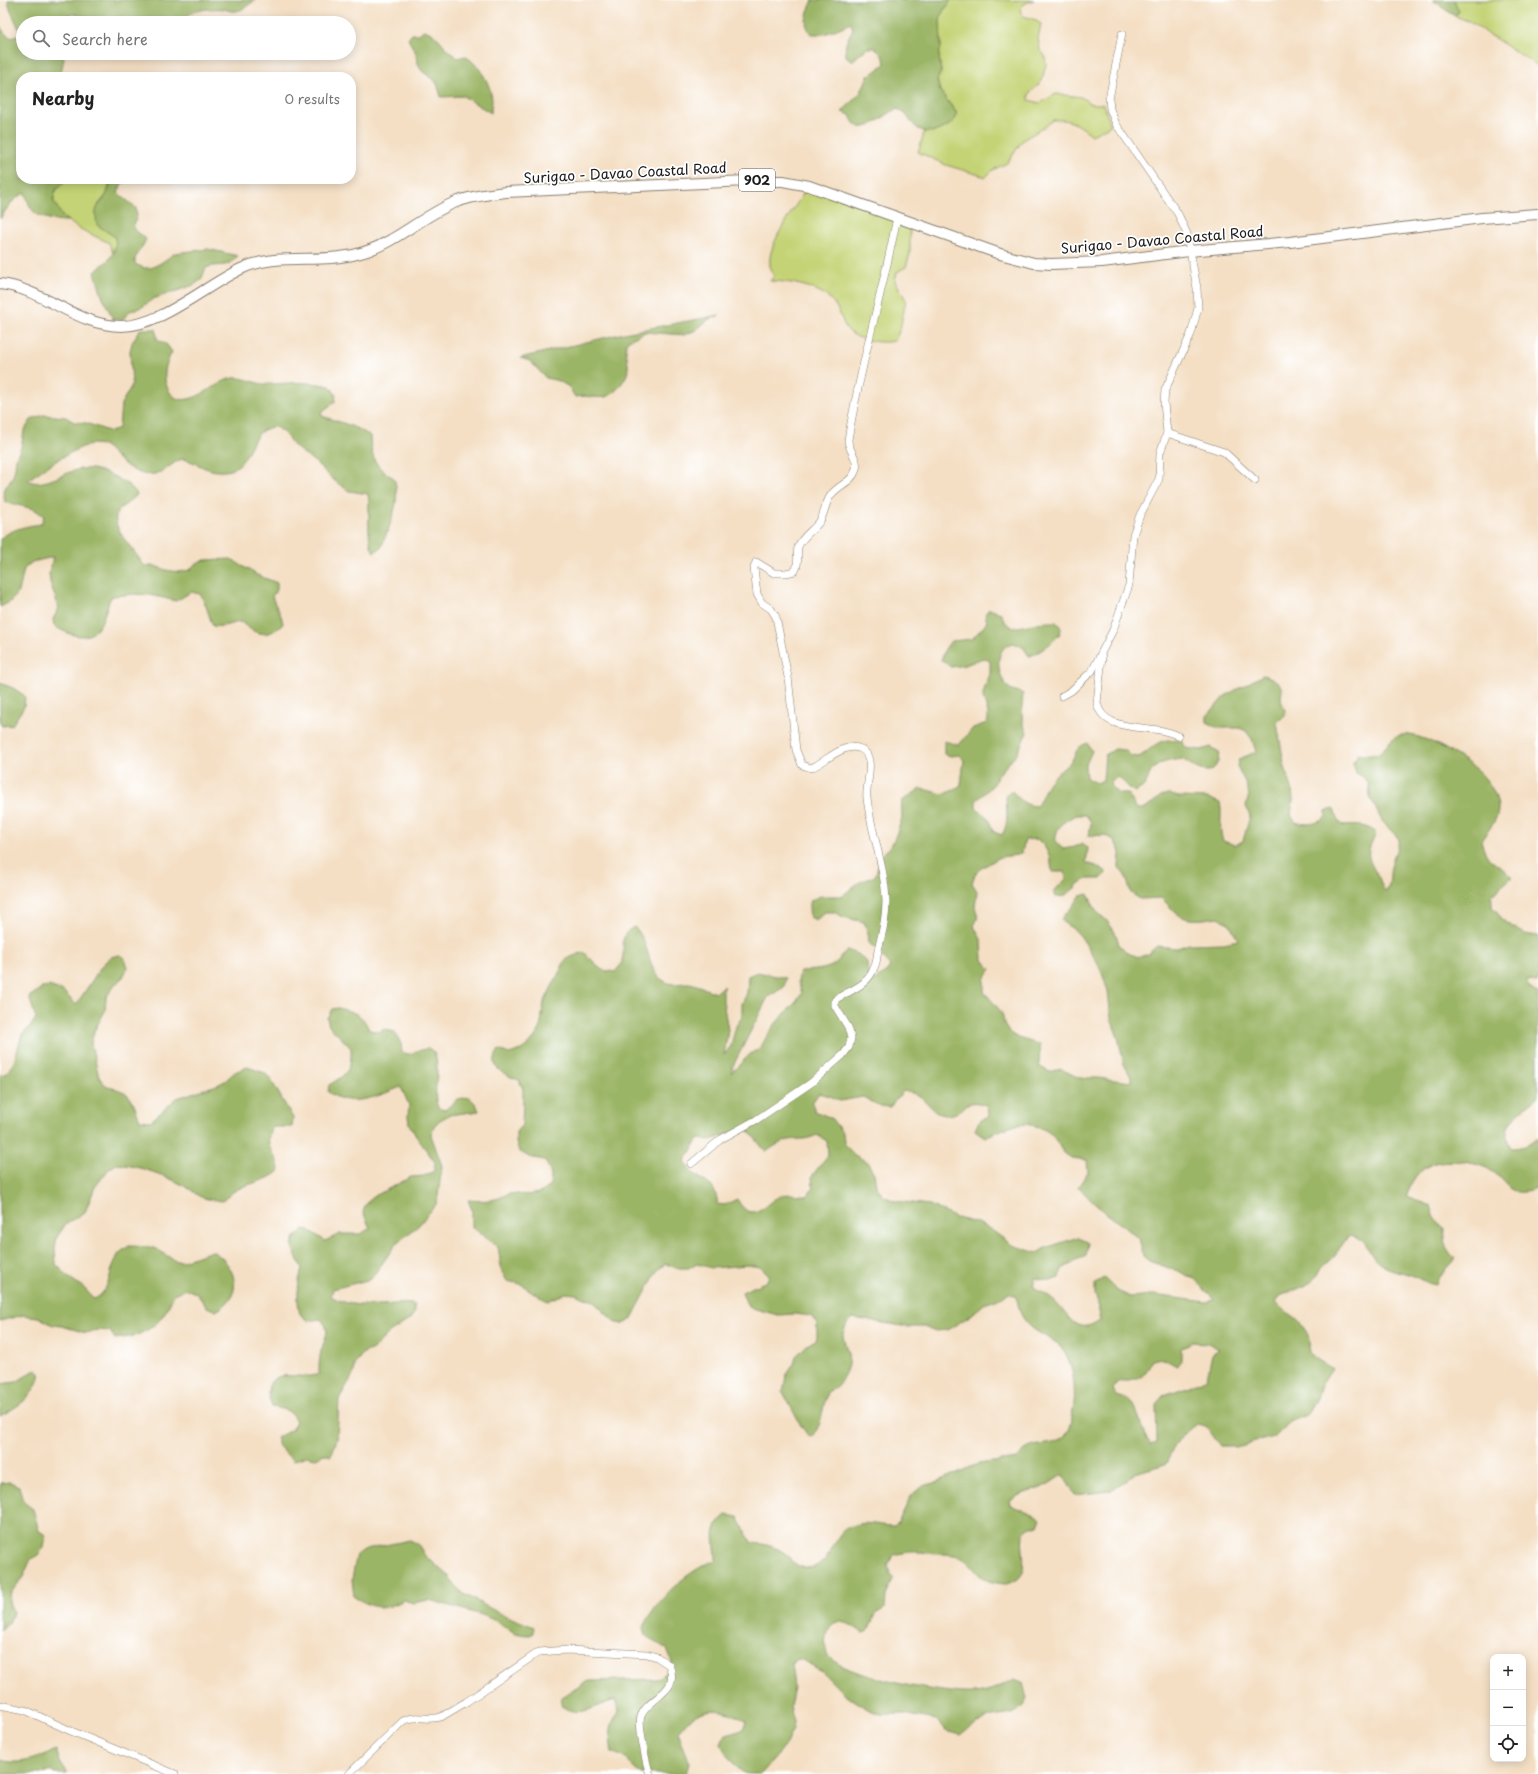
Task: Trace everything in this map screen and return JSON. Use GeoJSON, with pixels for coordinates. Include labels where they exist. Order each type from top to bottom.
{"type":"FeatureCollection","features":[{"type":"Feature","properties":{"kind":"highway","name":"Surigao - Davao Coastal Road"},"geometry":{"type":"LineString","coordinates":[[0,284],[26,290],[92,322],[116,326],[135,325],[163,314],[233,273],[259,262],[274,259],[324,258],[356,255],[386,242],[455,202],[480,196],[506,192],[767,180],[808,186],[1000,254],[1034,262],[1071,264],[1290,242],[1482,218],[1538,214]]}},
{"type":"Feature","properties":{"kind":"street"},"geometry":{"type":"LineString","coordinates":[[1062,696],[1071,691],[1089,675],[1103,652],[1127,595],[1133,535],[1140,515],[1158,483],[1160,453],[1167,433],[1164,403],[1165,390],[1191,334],[1198,308],[1198,294],[1187,234],[1178,214],[1127,142],[1111,113],[1110,94],[1120,52],[1122,34]]}},
{"type":"Feature","properties":{"kind":"street"},"geometry":{"type":"LineString","coordinates":[[691,1164],[721,1139],[756,1120],[811,1083],[843,1055],[849,1046],[851,1038],[848,1027],[835,1006],[836,1000],[856,989],[871,975],[884,930],[886,900],[878,849],[869,815],[866,794],[870,767],[868,756],[861,749],[850,748],[836,753],[811,768],[802,765],[799,760],[794,739],[788,677],[776,617],[771,609],[762,602],[757,594],[754,568],[756,562],[760,563],[774,573],[796,571],[797,553],[800,543],[820,520],[830,496],[835,490],[849,480],[856,470],[856,462],[848,444],[849,434],[861,375],[888,267],[897,217]]}},
{"type":"Feature","properties":{"kind":"street"},"geometry":{"type":"LineString","coordinates":[[1167,433],[1224,452],[1255,480]]}},
{"type":"Feature","properties":{"kind":"street"},"geometry":{"type":"LineString","coordinates":[[1103,652],[1097,703],[1098,709],[1105,718],[1117,724],[1158,729],[1172,732],[1178,736]]}},
{"type":"Feature","properties":{"kind":"street"},"geometry":{"type":"LineString","coordinates":[[349,1774],[403,1721],[412,1718],[436,1719],[441,1717],[490,1686],[534,1654],[546,1650],[647,1654],[657,1657],[669,1665],[671,1676],[668,1688],[647,1708],[642,1714],[640,1721],[641,1734],[650,1774]]}},
{"type":"Feature","properties":{"kind":"street"},"geometry":{"type":"LineString","coordinates":[[0,1705],[25,1710],[71,1731],[175,1774]]}},
{"type":"Feature","properties":{"kind":"green space"},"geometry":{"type":"Polygon","coordinates":[[[8,0],[255,0],[244,8],[236,11],[224,9],[200,10],[187,16],[84,16],[76,14],[66,16],[16,16],[16,22],[10,9],[8,0]]]}},
{"type":"Feature","properties":{"kind":"green space"},"geometry":{"type":"Polygon","coordinates":[[[813,0],[950,0],[949,4],[943,11],[940,20],[941,47],[939,55],[941,72],[937,80],[940,91],[956,112],[956,118],[942,129],[931,132],[920,130],[904,113],[897,109],[865,127],[859,127],[854,123],[850,115],[842,112],[861,92],[868,76],[885,64],[884,58],[876,48],[867,48],[852,61],[846,56],[846,42],[853,30],[851,23],[825,34],[812,34],[807,26],[806,17],[813,0]]]}},
{"type":"Feature","properties":{"kind":"green space"},"geometry":{"type":"Polygon","coordinates":[[[950,0],[1034,0],[1024,4],[1020,10],[1023,16],[1033,19],[1041,24],[1038,38],[1040,50],[1045,56],[1046,64],[1042,81],[1029,94],[1029,100],[1040,103],[1056,94],[1081,97],[1091,104],[1103,104],[1111,125],[1092,135],[1083,128],[1069,121],[1053,120],[1023,140],[1007,163],[993,170],[986,177],[946,165],[918,152],[925,130],[934,131],[942,129],[956,118],[956,112],[940,91],[937,80],[941,72],[939,55],[941,47],[940,20],[943,11],[949,4],[950,0]]]}},
{"type":"Feature","properties":{"kind":"green space"},"geometry":{"type":"Polygon","coordinates":[[[1433,0],[1454,0],[1459,11],[1455,16],[1433,0]]]}},
{"type":"Feature","properties":{"kind":"green space"},"geometry":{"type":"Polygon","coordinates":[[[1454,0],[1538,0],[1538,66],[1468,21],[1455,16],[1459,11],[1454,0]]]}},
{"type":"Feature","properties":{"kind":"green space"},"geometry":{"type":"Polygon","coordinates":[[[0,26],[5,34],[12,38],[16,36],[16,60],[64,60],[61,72],[16,72],[16,184],[61,184],[55,191],[53,200],[62,216],[68,221],[53,220],[38,215],[31,208],[25,193],[8,207],[0,219],[0,26]]]}},
{"type":"Feature","properties":{"kind":"green space"},"geometry":{"type":"Polygon","coordinates":[[[424,30],[435,35],[453,55],[458,58],[465,56],[474,63],[485,77],[490,88],[492,99],[491,113],[463,96],[441,97],[437,83],[421,70],[416,53],[408,39],[412,34],[418,34],[424,30]]]}},
{"type":"Feature","properties":{"kind":"green space"},"geometry":{"type":"Polygon","coordinates":[[[62,184],[110,184],[107,194],[98,205],[108,231],[115,237],[116,245],[113,253],[109,243],[73,224],[57,211],[54,202],[57,189],[62,184]]]}},
{"type":"Feature","properties":{"kind":"green space"},"geometry":{"type":"Polygon","coordinates":[[[110,184],[122,184],[118,193],[136,208],[137,216],[133,228],[146,239],[137,253],[135,264],[144,268],[151,268],[175,253],[208,249],[238,256],[226,265],[206,268],[201,280],[194,285],[153,299],[142,307],[130,311],[122,320],[113,319],[101,293],[95,272],[110,258],[115,249],[115,237],[97,225],[96,218],[98,206],[108,191],[110,184]]]}},
{"type":"Feature","properties":{"kind":"green space"},"geometry":{"type":"Polygon","coordinates":[[[807,187],[910,222],[910,254],[906,267],[897,272],[895,281],[906,300],[900,329],[895,341],[875,342],[860,338],[849,331],[834,304],[822,293],[800,285],[770,281],[774,276],[770,267],[770,257],[773,247],[784,225],[807,187]]]}},
{"type":"Feature","properties":{"kind":"green space"},"geometry":{"type":"Polygon","coordinates":[[[720,315],[709,319],[696,330],[684,335],[645,332],[627,341],[627,374],[616,390],[611,395],[605,397],[575,397],[569,387],[559,381],[546,378],[530,361],[520,358],[624,333],[720,315]]]}},
{"type":"Feature","properties":{"kind":"green space"},"geometry":{"type":"Polygon","coordinates":[[[140,329],[156,329],[157,339],[167,345],[172,352],[165,369],[165,378],[167,387],[173,396],[181,399],[190,399],[226,380],[233,378],[241,378],[263,384],[314,383],[330,386],[336,395],[335,402],[321,412],[322,416],[353,427],[370,436],[375,461],[382,470],[394,478],[396,487],[396,505],[394,514],[381,548],[374,552],[371,546],[369,532],[368,494],[349,491],[336,482],[315,462],[295,447],[284,433],[274,426],[262,431],[256,437],[240,463],[235,468],[227,471],[212,470],[182,459],[158,473],[150,475],[143,474],[121,462],[104,445],[92,444],[68,454],[28,480],[34,482],[46,481],[80,469],[94,469],[125,482],[137,494],[117,513],[117,526],[120,533],[144,566],[155,566],[166,570],[179,572],[190,570],[194,565],[205,560],[231,559],[257,575],[277,583],[277,590],[272,596],[283,624],[272,632],[262,634],[252,630],[241,622],[224,626],[213,626],[200,594],[191,592],[176,601],[151,595],[135,594],[112,596],[100,626],[97,629],[87,635],[81,636],[70,634],[54,626],[53,619],[59,608],[50,582],[49,574],[53,557],[32,562],[24,569],[19,592],[10,602],[0,607],[0,539],[19,528],[41,524],[44,516],[34,509],[5,502],[3,491],[13,476],[16,458],[21,448],[24,431],[31,420],[43,415],[66,417],[74,422],[86,423],[111,432],[119,428],[121,404],[132,385],[130,351],[132,343],[140,329]]]}},
{"type":"Feature","properties":{"kind":"green space"},"geometry":{"type":"Polygon","coordinates":[[[989,609],[1001,613],[1007,624],[1016,627],[1056,622],[1061,627],[1061,631],[1055,640],[1041,651],[1029,656],[1023,647],[1013,643],[1005,647],[1000,656],[1000,674],[1006,684],[1014,691],[1023,694],[1022,718],[1027,732],[1017,754],[997,776],[994,784],[976,801],[976,808],[989,819],[994,832],[1002,835],[1007,820],[1006,795],[1012,791],[1029,805],[1037,806],[1048,784],[1055,775],[1071,761],[1078,749],[1083,745],[1087,743],[1092,751],[1085,766],[1086,778],[1097,783],[1103,780],[1105,755],[1115,749],[1125,750],[1131,756],[1139,757],[1162,741],[1174,740],[1182,741],[1186,748],[1201,750],[1211,747],[1219,752],[1218,762],[1213,770],[1205,771],[1197,769],[1183,759],[1168,761],[1154,768],[1149,775],[1146,784],[1135,792],[1117,777],[1111,781],[1112,788],[1119,794],[1128,794],[1137,809],[1145,809],[1161,796],[1168,794],[1179,797],[1208,798],[1220,803],[1221,831],[1223,841],[1235,845],[1243,841],[1250,816],[1246,806],[1249,795],[1246,784],[1237,766],[1239,759],[1256,752],[1252,739],[1246,731],[1240,728],[1218,728],[1207,722],[1207,716],[1225,696],[1263,675],[1272,678],[1279,683],[1282,689],[1281,700],[1286,714],[1277,723],[1284,764],[1292,788],[1293,800],[1291,815],[1295,822],[1311,824],[1323,820],[1326,817],[1326,811],[1334,809],[1338,821],[1344,826],[1360,826],[1374,831],[1375,837],[1369,848],[1369,858],[1382,887],[1386,892],[1389,886],[1391,867],[1399,839],[1382,821],[1370,797],[1369,784],[1363,777],[1356,773],[1353,763],[1358,754],[1375,754],[1380,752],[1396,737],[1410,735],[1420,737],[1441,746],[1481,774],[1494,792],[1498,812],[1497,817],[1481,841],[1488,857],[1512,877],[1492,895],[1492,907],[1506,923],[1525,934],[1538,936],[1538,982],[1527,981],[1528,986],[1538,993],[1538,1096],[1513,1118],[1507,1132],[1507,1139],[1511,1148],[1526,1146],[1538,1138],[1538,1188],[1525,1192],[1513,1191],[1492,1171],[1471,1163],[1446,1161],[1427,1166],[1419,1173],[1410,1187],[1406,1197],[1431,1206],[1434,1215],[1444,1230],[1446,1246],[1455,1259],[1439,1276],[1436,1285],[1427,1283],[1414,1276],[1391,1269],[1379,1263],[1374,1259],[1365,1242],[1349,1235],[1335,1255],[1322,1267],[1318,1275],[1305,1286],[1280,1296],[1276,1302],[1281,1308],[1297,1320],[1307,1332],[1309,1350],[1312,1355],[1332,1369],[1320,1387],[1317,1398],[1307,1415],[1289,1422],[1274,1437],[1236,1447],[1221,1447],[1206,1426],[1197,1424],[1178,1440],[1172,1450],[1168,1462],[1135,1473],[1119,1486],[1109,1491],[1075,1495],[1063,1475],[1047,1485],[1009,1501],[1010,1505],[1041,1519],[1038,1525],[1029,1528],[1024,1533],[1023,1565],[1021,1573],[1016,1580],[1006,1584],[990,1581],[980,1576],[965,1560],[953,1555],[906,1552],[894,1555],[887,1565],[893,1579],[886,1595],[885,1609],[875,1614],[868,1631],[863,1633],[850,1625],[841,1622],[831,1626],[828,1630],[825,1642],[827,1654],[830,1658],[857,1672],[877,1678],[922,1688],[961,1693],[985,1691],[1014,1679],[1023,1683],[1027,1699],[1024,1705],[1016,1712],[986,1719],[960,1735],[949,1732],[936,1720],[903,1714],[881,1714],[869,1710],[843,1693],[822,1672],[805,1661],[798,1659],[791,1664],[794,1687],[790,1707],[794,1722],[793,1729],[784,1748],[761,1774],[747,1774],[739,1769],[721,1744],[725,1735],[743,1730],[746,1722],[727,1712],[714,1710],[694,1716],[678,1732],[680,1741],[689,1762],[686,1774],[641,1774],[623,1757],[612,1752],[610,1741],[611,1731],[613,1721],[619,1712],[616,1700],[590,1710],[576,1712],[563,1707],[561,1697],[589,1681],[657,1679],[666,1673],[672,1663],[667,1649],[646,1636],[644,1627],[657,1606],[674,1587],[694,1571],[716,1560],[714,1536],[720,1520],[726,1515],[738,1517],[752,1543],[774,1547],[786,1554],[797,1565],[802,1567],[814,1567],[826,1558],[838,1537],[847,1528],[853,1525],[865,1523],[894,1526],[898,1523],[912,1494],[924,1486],[978,1464],[1017,1459],[1022,1452],[1028,1448],[1061,1440],[1070,1429],[1074,1402],[1073,1375],[1063,1350],[1058,1344],[1035,1330],[1027,1323],[1022,1316],[1016,1296],[1009,1293],[984,1304],[970,1316],[947,1330],[936,1331],[925,1327],[908,1327],[853,1318],[846,1325],[843,1333],[849,1360],[847,1367],[838,1386],[827,1392],[820,1423],[814,1435],[809,1437],[800,1424],[783,1392],[786,1376],[794,1364],[796,1356],[807,1345],[817,1339],[817,1324],[811,1316],[795,1314],[778,1315],[748,1307],[742,1292],[767,1281],[769,1275],[761,1267],[747,1265],[712,1268],[697,1264],[688,1268],[678,1268],[665,1264],[657,1271],[631,1320],[623,1324],[616,1323],[593,1301],[575,1294],[566,1293],[548,1301],[521,1284],[507,1281],[502,1272],[498,1247],[472,1227],[472,1210],[468,1200],[478,1201],[498,1199],[508,1194],[530,1195],[540,1193],[549,1186],[551,1177],[548,1166],[544,1160],[529,1157],[519,1151],[516,1142],[516,1132],[522,1125],[523,1089],[519,1080],[508,1076],[499,1070],[495,1062],[496,1056],[499,1050],[509,1054],[522,1050],[533,1040],[540,1029],[544,1002],[566,959],[584,952],[602,970],[615,972],[622,962],[624,938],[629,930],[634,927],[643,939],[651,963],[658,977],[667,983],[689,983],[715,993],[723,986],[723,1001],[728,1030],[724,1055],[731,1046],[736,1026],[742,1017],[742,1004],[747,993],[748,976],[757,972],[786,978],[784,987],[768,997],[733,1066],[731,1073],[749,1055],[761,1047],[776,1023],[797,1001],[802,993],[798,982],[800,971],[820,970],[829,967],[837,962],[847,950],[858,954],[867,962],[868,978],[874,980],[885,974],[890,966],[869,943],[868,933],[864,922],[843,917],[835,912],[825,912],[816,920],[810,917],[809,908],[811,900],[821,896],[842,896],[858,883],[875,876],[879,864],[877,859],[891,846],[899,827],[902,817],[902,801],[920,789],[944,793],[954,790],[961,785],[964,760],[959,755],[951,756],[944,754],[944,741],[959,745],[973,728],[987,723],[988,712],[983,693],[990,674],[990,661],[983,658],[965,665],[951,667],[941,660],[945,649],[951,641],[972,639],[985,625],[987,621],[985,614],[989,609]],[[1076,815],[1058,829],[1056,843],[1063,849],[1075,847],[1083,843],[1088,848],[1086,863],[1096,866],[1107,873],[1101,879],[1088,879],[1079,883],[1064,896],[1056,897],[1054,891],[1066,879],[1065,872],[1052,872],[1048,854],[1044,846],[1037,839],[1025,840],[1022,852],[1018,855],[1000,857],[980,869],[975,874],[972,883],[977,891],[975,907],[978,917],[974,926],[982,941],[983,960],[991,969],[984,979],[984,992],[1001,1012],[1007,1030],[1015,1036],[1040,1044],[1039,1066],[1049,1072],[1061,1069],[1079,1078],[1098,1078],[1131,1082],[1131,1077],[1124,1064],[1118,1037],[1111,1019],[1108,991],[1102,973],[1096,960],[1081,937],[1061,919],[1080,896],[1088,894],[1096,911],[1108,922],[1116,934],[1119,945],[1127,953],[1139,957],[1148,954],[1157,946],[1177,948],[1189,944],[1224,943],[1238,940],[1230,924],[1218,917],[1207,919],[1185,918],[1175,912],[1161,898],[1140,899],[1131,893],[1126,877],[1119,867],[1120,852],[1114,840],[1104,835],[1089,836],[1091,822],[1086,815],[1076,815]],[[903,1091],[890,1107],[880,1106],[863,1097],[840,1101],[819,1093],[812,1103],[815,1111],[831,1118],[843,1133],[844,1143],[853,1154],[867,1162],[874,1173],[876,1186],[883,1196],[895,1201],[930,1205],[956,1218],[977,1223],[990,1229],[1012,1245],[1037,1253],[1045,1248],[1079,1237],[1088,1242],[1086,1256],[1062,1269],[1060,1278],[1050,1281],[1035,1278],[1033,1286],[1056,1302],[1071,1321],[1076,1324],[1085,1326],[1099,1321],[1100,1307],[1095,1295],[1095,1283],[1104,1278],[1116,1290],[1130,1297],[1153,1295],[1207,1302],[1214,1300],[1195,1279],[1178,1271],[1149,1261],[1143,1256],[1139,1238],[1106,1213],[1078,1187],[1088,1172],[1087,1160],[1072,1158],[1063,1153],[1055,1138],[1045,1130],[1034,1125],[1026,1124],[1006,1128],[985,1137],[975,1130],[979,1121],[989,1116],[986,1105],[978,1103],[968,1104],[957,1112],[946,1115],[938,1113],[918,1095],[903,1091]],[[742,1129],[711,1140],[698,1139],[685,1161],[687,1165],[693,1173],[711,1186],[716,1194],[718,1204],[725,1205],[737,1199],[743,1207],[754,1212],[786,1194],[808,1196],[813,1187],[812,1176],[828,1155],[827,1141],[817,1135],[806,1139],[793,1139],[786,1141],[766,1152],[749,1131],[742,1129]],[[1192,1342],[1181,1348],[1181,1360],[1177,1366],[1164,1359],[1155,1359],[1151,1361],[1143,1376],[1136,1379],[1118,1382],[1113,1389],[1116,1396],[1128,1400],[1134,1405],[1141,1427],[1151,1444],[1157,1442],[1156,1404],[1164,1395],[1207,1378],[1212,1354],[1219,1349],[1208,1343],[1192,1342]]]}},
{"type":"Feature","properties":{"kind":"green space"},"geometry":{"type":"Polygon","coordinates":[[[0,683],[13,688],[25,696],[24,707],[12,725],[2,726],[0,723],[0,683]]]}},
{"type":"Feature","properties":{"kind":"green space"},"geometry":{"type":"Polygon","coordinates":[[[119,955],[124,957],[128,967],[122,979],[114,985],[106,998],[105,1011],[94,1031],[91,1044],[99,1077],[107,1087],[126,1093],[130,1097],[140,1120],[151,1121],[177,1098],[217,1085],[225,1081],[235,1072],[247,1067],[265,1073],[271,1080],[293,1118],[292,1127],[273,1127],[268,1139],[279,1171],[268,1178],[239,1189],[230,1194],[223,1201],[211,1200],[197,1195],[179,1183],[161,1175],[133,1166],[116,1164],[108,1170],[95,1187],[85,1212],[65,1225],[57,1237],[55,1248],[56,1264],[67,1276],[84,1288],[94,1299],[103,1292],[106,1287],[114,1262],[118,1255],[129,1246],[150,1247],[157,1249],[175,1261],[183,1261],[212,1251],[221,1257],[227,1264],[232,1272],[234,1281],[234,1289],[231,1297],[225,1305],[216,1311],[207,1307],[196,1293],[186,1289],[174,1294],[159,1321],[152,1327],[136,1335],[127,1337],[115,1339],[110,1331],[98,1330],[86,1333],[53,1325],[38,1317],[23,1315],[0,1321],[0,1075],[6,1074],[14,1062],[22,1034],[30,1027],[36,1018],[29,997],[42,988],[49,986],[63,991],[76,1005],[103,964],[111,957],[119,955]]]}},
{"type":"Feature","properties":{"kind":"green space"},"geometry":{"type":"Polygon","coordinates":[[[338,1008],[357,1014],[364,1020],[369,1030],[380,1032],[384,1029],[395,1032],[401,1044],[402,1053],[409,1054],[428,1048],[434,1052],[437,1066],[436,1101],[438,1108],[445,1110],[458,1099],[469,1097],[476,1104],[479,1111],[449,1115],[440,1120],[434,1126],[431,1135],[442,1166],[437,1203],[419,1225],[396,1244],[371,1279],[333,1289],[331,1296],[351,1304],[414,1304],[415,1312],[409,1320],[389,1333],[373,1349],[363,1353],[355,1364],[354,1373],[339,1399],[337,1439],[331,1456],[324,1454],[316,1458],[306,1456],[293,1461],[277,1444],[277,1438],[292,1429],[296,1421],[289,1412],[272,1407],[268,1392],[273,1380],[278,1377],[310,1376],[319,1374],[320,1354],[326,1338],[327,1330],[326,1326],[320,1319],[308,1321],[300,1314],[298,1291],[302,1268],[294,1250],[294,1239],[303,1229],[309,1230],[325,1241],[340,1234],[361,1234],[370,1228],[363,1212],[365,1206],[371,1198],[411,1177],[424,1176],[434,1171],[435,1162],[409,1124],[409,1105],[401,1087],[374,1097],[355,1100],[346,1100],[328,1092],[329,1085],[340,1078],[347,1071],[351,1062],[351,1048],[329,1026],[327,1018],[332,1009],[338,1008]]]}},
{"type":"Feature","properties":{"kind":"green space"},"geometry":{"type":"Polygon","coordinates":[[[37,1369],[40,1373],[35,1388],[31,1394],[20,1404],[0,1416],[0,1384],[16,1382],[37,1369]]]}},
{"type":"Feature","properties":{"kind":"green space"},"geometry":{"type":"Polygon","coordinates":[[[10,1482],[19,1486],[22,1498],[26,1504],[33,1509],[39,1531],[46,1535],[44,1547],[38,1555],[31,1559],[23,1577],[10,1594],[9,1602],[13,1613],[9,1623],[0,1630],[0,1483],[10,1482]]]}},
{"type":"Feature","properties":{"kind":"green space"},"geometry":{"type":"Polygon","coordinates":[[[410,1540],[418,1544],[425,1556],[448,1575],[457,1588],[464,1594],[499,1613],[534,1627],[533,1633],[526,1635],[515,1633],[494,1620],[482,1615],[429,1600],[413,1603],[404,1600],[390,1606],[379,1607],[368,1604],[354,1597],[352,1579],[357,1554],[366,1549],[410,1540]]]}},
{"type":"Feature","properties":{"kind":"green space"},"geometry":{"type":"Polygon","coordinates":[[[56,1750],[60,1762],[67,1774],[54,1774],[51,1770],[42,1774],[0,1774],[0,1760],[8,1762],[22,1762],[56,1750]]]}}]}
